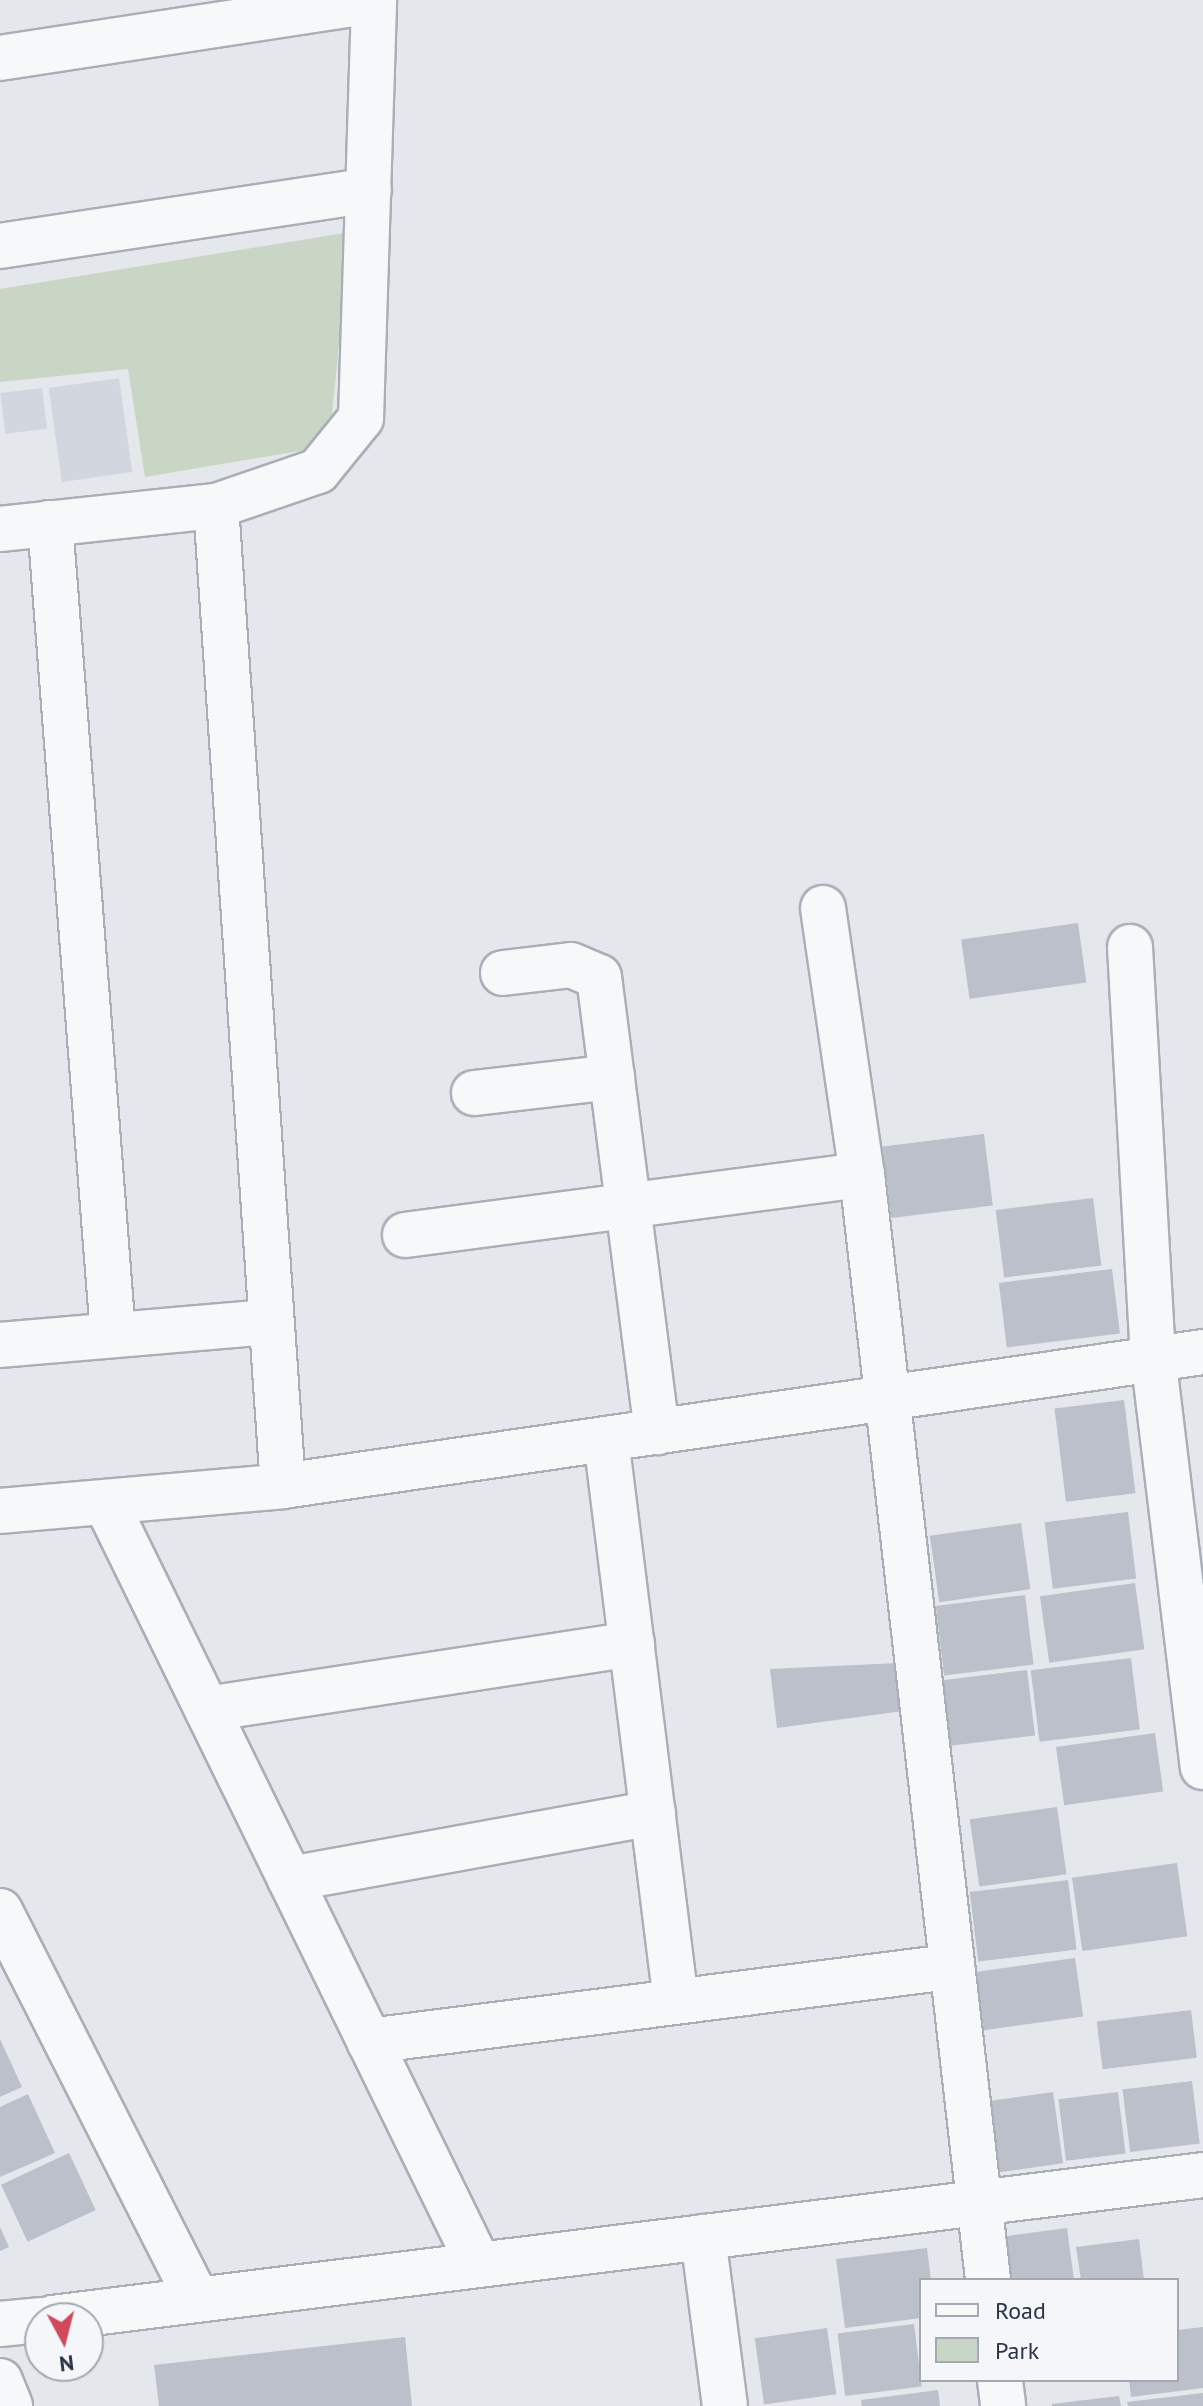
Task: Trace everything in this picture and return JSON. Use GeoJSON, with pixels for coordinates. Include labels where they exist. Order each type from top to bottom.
{"type":"FeatureCollection","features":[{"type":"Feature","properties":{"kind":"street"},"geometry":{"type":"LineString","coordinates":[[0,58],[374,0],[361,418],[318,471],[216,506],[0,529]]}},
{"type":"Feature","properties":{"kind":"street"},"geometry":{"type":"LineString","coordinates":[[0,246],[369,190]]}},
{"type":"Feature","properties":{"kind":"street"},"geometry":{"type":"LineString","coordinates":[[216,506],[283,1486]]}},
{"type":"Feature","properties":{"kind":"street"},"geometry":{"type":"LineString","coordinates":[[50,523],[113,1335]]}},
{"type":"Feature","properties":{"kind":"street"},"geometry":{"type":"LineString","coordinates":[[823,908],[862,1175],[949,1967],[988,2278]]}},
{"type":"Feature","properties":{"kind":"street"},"geometry":{"type":"LineString","coordinates":[[1130,947],[1153,1356],[1188,1516],[1203,1767]]}},
{"type":"Feature","properties":{"kind":"street"},"geometry":{"type":"LineString","coordinates":[[503,973],[571,965],[599,977],[657,1432]]}},
{"type":"Feature","properties":{"kind":"street"},"geometry":{"type":"LineString","coordinates":[[474,1093],[612,1077]]}},
{"type":"Feature","properties":{"kind":"street"},"geometry":{"type":"LineString","coordinates":[[405,1235],[630,1216],[862,1175]]}},
{"type":"Feature","properties":{"kind":"street"},"geometry":{"type":"LineString","coordinates":[[0,1345],[270,1322]]}},
{"type":"Feature","properties":{"kind":"street"},"geometry":{"type":"LineString","coordinates":[[0,1511],[283,1486],[887,1399],[1153,1356],[1203,1352]]}},
{"type":"Feature","properties":{"kind":"street"},"geometry":{"type":"LineString","coordinates":[[606,1439],[676,2002]]}},
{"type":"Feature","properties":{"kind":"street"},"geometry":{"type":"LineString","coordinates":[[106,1503],[479,2265]]}},
{"type":"Feature","properties":{"kind":"street"},"geometry":{"type":"LineString","coordinates":[[207,1709],[632,1644]]}},
{"type":"Feature","properties":{"kind":"street"},"geometry":{"type":"LineString","coordinates":[[290,1879],[653,1813]]}},
{"type":"Feature","properties":{"kind":"street"},"geometry":{"type":"LineString","coordinates":[[0,1911],[197,2300]]}},
{"type":"Feature","properties":{"kind":"street"},"geometry":{"type":"LineString","coordinates":[[369,2041],[949,1967]]}},
{"type":"Feature","properties":{"kind":"street"},"geometry":{"type":"LineString","coordinates":[[104,2312],[979,2200],[1203,2175]]}},
{"type":"Feature","properties":{"kind":"street"},"geometry":{"type":"LineString","coordinates":[[703,2237],[725,2406]]}},
{"type":"Feature","properties":{"kind":"street"},"geometry":{"type":"LineString","coordinates":[[0,2324],[24,2322]]}},
{"type":"Feature","properties":{"kind":"street"},"geometry":{"type":"LineString","coordinates":[[0,2381],[10,2406]]}},
{"type":"Feature","properties":{"kind":"street"},"geometry":{"type":"LineString","coordinates":[[1000,2382],[1003,2406]]}},
{"type":"Feature","properties":{"kind":"shaded area"},"geometry":{"type":"Polygon","coordinates":[[[119,378],[132,472],[62,482],[49,388],[119,378]]]}},
{"type":"Feature","properties":{"kind":"shaded area"},"geometry":{"type":"Polygon","coordinates":[[[42,388],[47,429],[5,434],[0,393],[42,388]]]}},
{"type":"Feature","properties":{"kind":"green space"},"geometry":{"type":"Polygon","coordinates":[[[350,232],[329,446],[145,477],[128,369],[0,382],[0,289],[350,232]]]}},
{"type":"Feature","properties":{"kind":"building"},"geometry":{"type":"Polygon","coordinates":[[[1078,923],[1086,982],[969,999],[961,939],[1078,923]]]}},
{"type":"Feature","properties":{"kind":"building"},"geometry":{"type":"Polygon","coordinates":[[[984,1134],[993,1205],[892,1218],[883,1146],[984,1134]]]}},
{"type":"Feature","properties":{"kind":"building"},"geometry":{"type":"Polygon","coordinates":[[[1093,1198],[1101,1265],[1004,1277],[996,1210],[1093,1198]]]}},
{"type":"Feature","properties":{"kind":"building"},"geometry":{"type":"Polygon","coordinates":[[[1112,1269],[1120,1334],[1007,1347],[999,1283],[1112,1269]]]}},
{"type":"Feature","properties":{"kind":"building"},"geometry":{"type":"Polygon","coordinates":[[[1124,1400],[1135,1493],[1066,1502],[1055,1409],[1124,1400]]]}},
{"type":"Feature","properties":{"kind":"building"},"geometry":{"type":"Polygon","coordinates":[[[1128,1512],[1136,1579],[1053,1589],[1045,1522],[1128,1512]]]}},
{"type":"Feature","properties":{"kind":"building"},"geometry":{"type":"Polygon","coordinates":[[[1021,1523],[1030,1589],[939,1602],[930,1536],[1021,1523]]]}},
{"type":"Feature","properties":{"kind":"building"},"geometry":{"type":"Polygon","coordinates":[[[1135,1583],[1144,1649],[1049,1663],[1040,1596],[1135,1583]]]}},
{"type":"Feature","properties":{"kind":"building"},"geometry":{"type":"Polygon","coordinates":[[[1025,1595],[1034,1664],[944,1675],[936,1606],[1025,1595]]]}},
{"type":"Feature","properties":{"kind":"building"},"geometry":{"type":"Polygon","coordinates":[[[1131,1658],[1140,1729],[1040,1742],[1031,1670],[1131,1658]]]}},
{"type":"Feature","properties":{"kind":"building"},"geometry":{"type":"Polygon","coordinates":[[[898,1663],[903,1711],[777,1728],[770,1669],[898,1663]]]}},
{"type":"Feature","properties":{"kind":"building"},"geometry":{"type":"Polygon","coordinates":[[[1027,1670],[1035,1736],[943,1747],[935,1681],[1027,1670]]]}},
{"type":"Feature","properties":{"kind":"building"},"geometry":{"type":"Polygon","coordinates":[[[1155,1733],[1163,1791],[1064,1805],[1056,1747],[1155,1733]]]}},
{"type":"Feature","properties":{"kind":"building"},"geometry":{"type":"Polygon","coordinates":[[[1057,1807],[1066,1874],[979,1887],[970,1819],[1057,1807]]]}},
{"type":"Feature","properties":{"kind":"building"},"geometry":{"type":"Polygon","coordinates":[[[1177,1863],[1187,1936],[1082,1951],[1072,1878],[1177,1863]]]}},
{"type":"Feature","properties":{"kind":"building"},"geometry":{"type":"Polygon","coordinates":[[[1068,1880],[1077,1949],[978,1962],[970,1892],[1068,1880]]]}},
{"type":"Feature","properties":{"kind":"building"},"geometry":{"type":"Polygon","coordinates":[[[1075,1958],[1083,2016],[984,2030],[976,1972],[1075,1958]]]}},
{"type":"Feature","properties":{"kind":"building"},"geometry":{"type":"Polygon","coordinates":[[[1191,2010],[1197,2058],[1103,2069],[1097,2022],[1191,2010]]]}},
{"type":"Feature","properties":{"kind":"building"},"geometry":{"type":"Polygon","coordinates":[[[0,2039],[22,2087],[0,2097],[0,2039]]]}},
{"type":"Feature","properties":{"kind":"building"},"geometry":{"type":"Polygon","coordinates":[[[1192,2081],[1200,2144],[1130,2152],[1123,2090],[1192,2081]]]}},
{"type":"Feature","properties":{"kind":"building"},"geometry":{"type":"Polygon","coordinates":[[[1053,2092],[1063,2163],[999,2172],[989,2101],[1053,2092]]]}},
{"type":"Feature","properties":{"kind":"building"},"geometry":{"type":"Polygon","coordinates":[[[1118,2092],[1126,2154],[1066,2161],[1058,2099],[1118,2092]]]}},
{"type":"Feature","properties":{"kind":"building"},"geometry":{"type":"Polygon","coordinates":[[[28,2094],[55,2153],[0,2177],[0,2107],[28,2094]]]}},
{"type":"Feature","properties":{"kind":"building"},"geometry":{"type":"Polygon","coordinates":[[[69,2153],[96,2210],[28,2242],[1,2185],[69,2153]]]}},
{"type":"Feature","properties":{"kind":"building"},"geometry":{"type":"Polygon","coordinates":[[[0,2227],[9,2247],[0,2251],[0,2227]]]}},
{"type":"Feature","properties":{"kind":"building"},"geometry":{"type":"Polygon","coordinates":[[[1067,2228],[1074,2278],[1006,2278],[1000,2237],[1067,2228]]]}},
{"type":"Feature","properties":{"kind":"building"},"geometry":{"type":"Polygon","coordinates":[[[1139,2239],[1144,2278],[1081,2278],[1076,2247],[1139,2239]]]}},
{"type":"Feature","properties":{"kind":"building"},"geometry":{"type":"Polygon","coordinates":[[[927,2248],[931,2278],[919,2278],[919,2318],[845,2328],[836,2259],[927,2248]]]}},
{"type":"Feature","properties":{"kind":"building"},"geometry":{"type":"Polygon","coordinates":[[[914,2324],[922,2387],[845,2396],[838,2333],[914,2324]]]}},
{"type":"Feature","properties":{"kind":"building"},"geometry":{"type":"Polygon","coordinates":[[[1203,2327],[1203,2388],[1131,2397],[1129,2382],[1179,2382],[1179,2330],[1203,2327]]]}},
{"type":"Feature","properties":{"kind":"building"},"geometry":{"type":"Polygon","coordinates":[[[827,2328],[836,2394],[764,2405],[755,2338],[827,2328]]]}},
{"type":"Feature","properties":{"kind":"building"},"geometry":{"type":"Polygon","coordinates":[[[405,2337],[412,2406],[159,2406],[154,2365],[405,2337]]]}},
{"type":"Feature","properties":{"kind":"building"},"geometry":{"type":"Polygon","coordinates":[[[938,2390],[940,2406],[862,2406],[861,2400],[938,2390]]]}},
{"type":"Feature","properties":{"kind":"building"},"geometry":{"type":"Polygon","coordinates":[[[1203,2393],[1203,2406],[1128,2406],[1127,2402],[1203,2393]]]}},
{"type":"Feature","properties":{"kind":"building"},"geometry":{"type":"Polygon","coordinates":[[[1119,2396],[1121,2406],[1052,2406],[1052,2404],[1119,2396]]]}}]}
